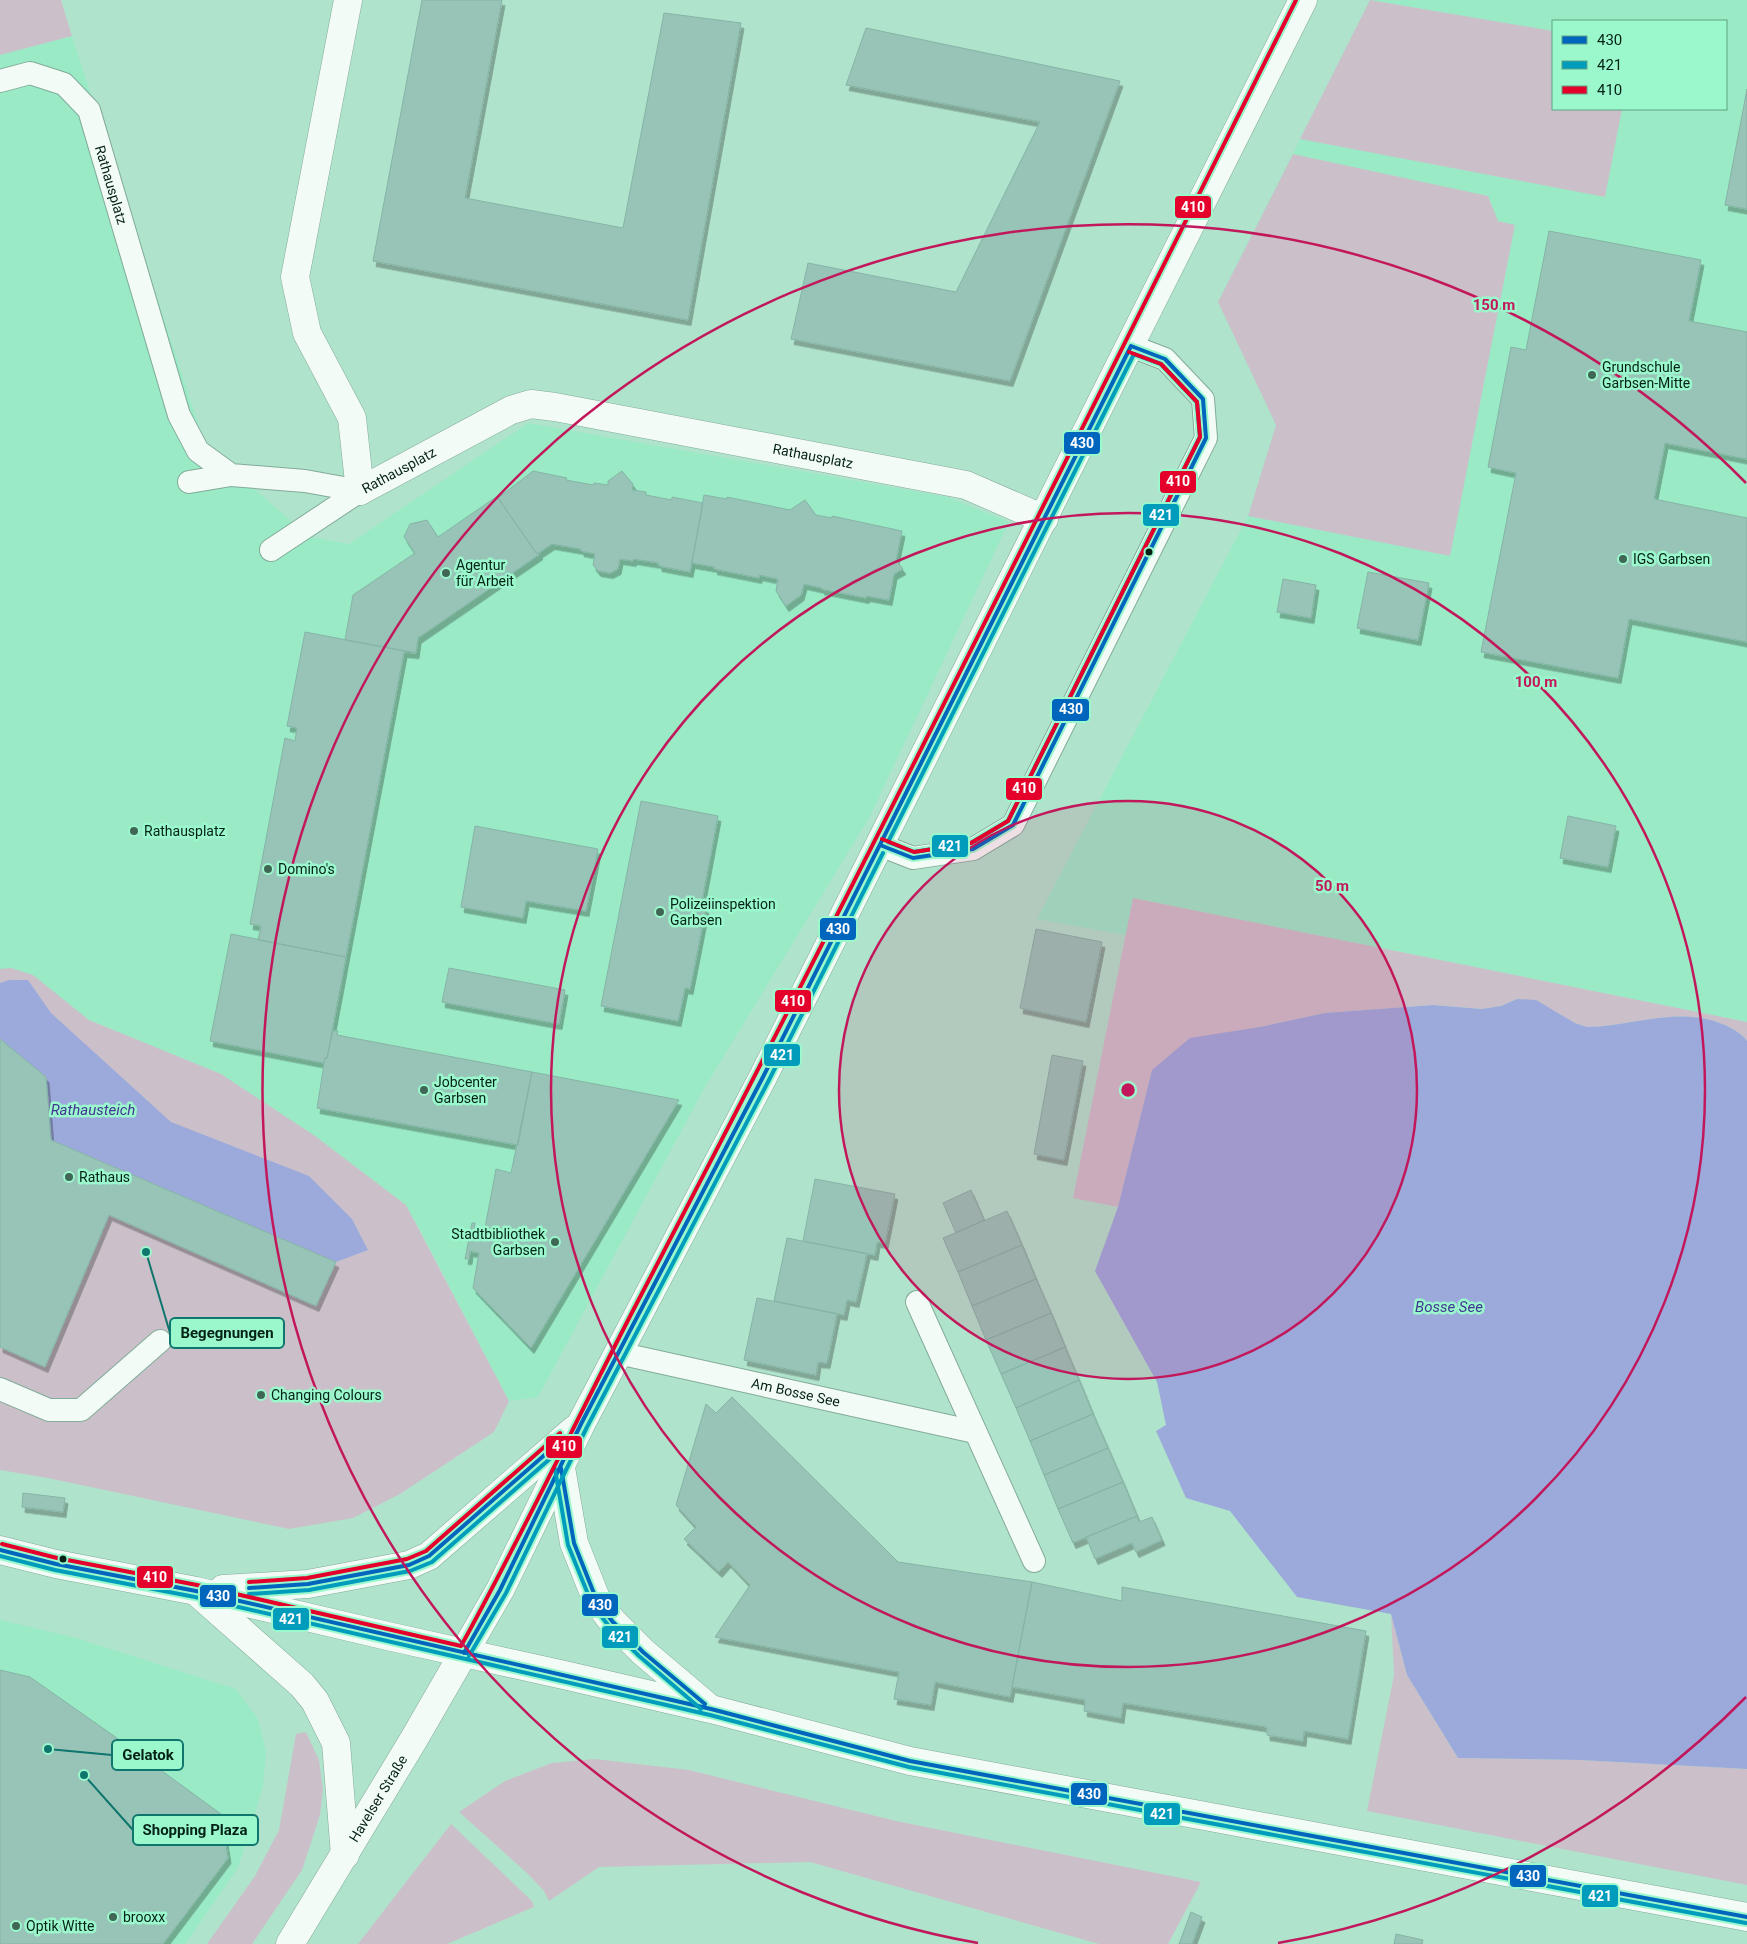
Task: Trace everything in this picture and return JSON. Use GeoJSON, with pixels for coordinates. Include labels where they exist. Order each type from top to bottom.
{"type":"FeatureCollection","features":[{"type":"Feature","properties":{"kind":"street"},"geometry":{"type":"LineString","coordinates":[[348,0],[295,277],[307,333],[352,418],[360,491]]}},
{"type":"Feature","properties":{"kind":"street","name":"Havelser Straße"},"geometry":{"type":"LineString","coordinates":[[290,1944],[345,1855],[500,1590],[581,1424],[764,1077],[1303,0]]}},
{"type":"Feature","properties":{"kind":"street","name":"Rathausplatz"},"geometry":{"type":"LineString","coordinates":[[360,491],[511,410],[531,404],[575,410],[966,485],[1044,519]]}},
{"type":"Feature","properties":{"kind":"street"},"geometry":{"type":"LineString","coordinates":[[196,1591],[308,1584],[409,1565],[429,1556],[581,1424]]}},
{"type":"Feature","properties":{"kind":"street"},"geometry":{"type":"LineString","coordinates":[[561,1468],[574,1543],[597,1601],[612,1621],[643,1652],[711,1709]]}},
{"type":"Feature","properties":{"kind":"street"},"geometry":{"type":"LineString","coordinates":[[0,1550],[56,1564],[196,1591],[711,1709],[910,1761],[1747,1917]]}},
{"type":"Feature","properties":{"kind":"street"},"geometry":{"type":"LineString","coordinates":[[196,1591],[302,1685],[315,1701],[336,1743],[345,1855]]}},
{"type":"Feature","properties":{"kind":"lane","name":"Rathausplatz"},"geometry":{"type":"LineString","coordinates":[[0,81],[30,73],[64,84],[89,110],[179,415],[198,451],[231,475],[304,481],[360,491]]}},
{"type":"Feature","properties":{"kind":"lane"},"geometry":{"type":"LineString","coordinates":[[880,845],[913,858],[973,849],[1013,825],[1206,438],[1203,399],[1165,359],[1131,346]]}},
{"type":"Feature","properties":{"kind":"lane"},"geometry":{"type":"LineString","coordinates":[[189,482],[231,475]]}},
{"type":"Feature","properties":{"kind":"lane"},"geometry":{"type":"LineString","coordinates":[[272,550],[360,491]]}},
{"type":"Feature","properties":{"kind":"lane"},"geometry":{"type":"LineString","coordinates":[[918,1302],[1034,1561]]}},
{"type":"Feature","properties":{"kind":"lane"},"geometry":{"type":"LineString","coordinates":[[0,1389],[49,1410],[81,1410],[160,1340]]}},
{"type":"Feature","properties":{"kind":"lane","name":"Am Bosse See"},"geometry":{"type":"LineString","coordinates":[[618,1353],[975,1432]]}},
{"type":"Feature","properties":{"kind":"shaded area"},"geometry":{"type":"Polygon","coordinates":[[[0,0],[61,0],[72,36],[0,55],[0,0]]]}},
{"type":"Feature","properties":{"kind":"shaded area"},"geometry":{"type":"Polygon","coordinates":[[[1370,0],[1747,0],[1747,1022],[1133,898],[1126,935],[1037,919],[1248,516],[1276,425],[1218,302],[1370,0]]]}},
{"type":"Feature","properties":{"kind":"shaded area"},"geometry":{"type":"Polygon","coordinates":[[[1370,0],[1552,31],[1552,110],[1622,110],[1605,197],[1300,139],[1370,0]]]}},
{"type":"Feature","properties":{"kind":"shaded area"},"geometry":{"type":"Polygon","coordinates":[[[72,36],[206,448],[310,537],[349,544],[528,423],[947,497],[1009,522],[869,818],[705,1087],[538,1397],[509,1401],[415,1220],[221,1074],[89,1020],[0,969],[0,55],[72,36]]]}},
{"type":"Feature","properties":{"kind":"shaded area"},"geometry":{"type":"Polygon","coordinates":[[[1293,154],[1488,196],[1498,221],[1515,225],[1450,556],[1248,516],[1276,425],[1218,302],[1293,154]]]}},
{"type":"Feature","properties":{"kind":"shaded area"},"geometry":{"type":"Polygon","coordinates":[[[1133,898],[1747,1022],[1747,1041],[1738,1032],[1725,1025],[1708,1019],[1691,1017],[1657,1018],[1587,1027],[1575,1023],[1536,1001],[1517,999],[1501,1006],[1482,1009],[1433,1005],[1325,1013],[1260,1027],[1152,1070],[1118,1207],[1073,1198],[1133,898]]]}},
{"type":"Feature","properties":{"kind":"shaded area"},"geometry":{"type":"Polygon","coordinates":[[[11,968],[33,975],[89,1020],[221,1074],[315,1136],[406,1205],[509,1401],[494,1432],[400,1494],[353,1518],[289,1529],[48,1478],[0,1470],[0,1347],[45,1367],[109,1215],[316,1305],[336,1263],[51,1140],[46,1077],[0,1039],[0,969],[11,968]]]}},
{"type":"Feature","properties":{"kind":"shaded area"},"geometry":{"type":"Polygon","coordinates":[[[1391,1614],[1407,1675],[1458,1758],[1580,1760],[1747,1769],[1747,1885],[1367,1811],[1394,1675],[1391,1614]]]}},
{"type":"Feature","properties":{"kind":"shaded area"},"geometry":{"type":"Polygon","coordinates":[[[0,1620],[73,1637],[236,1689],[258,1719],[266,1751],[263,1787],[238,1868],[185,1944],[0,1944],[0,1620]]]}},
{"type":"Feature","properties":{"kind":"shaded area"},"geometry":{"type":"Polygon","coordinates":[[[306,1732],[319,1760],[323,1790],[320,1815],[302,1870],[252,1944],[207,1944],[255,1876],[279,1830],[296,1734],[306,1732]]]}},
{"type":"Feature","properties":{"kind":"shaded area"},"geometry":{"type":"Polygon","coordinates":[[[595,1759],[689,1770],[896,1821],[1201,1882],[1168,1944],[1099,1944],[810,1862],[599,1867],[549,1901],[544,1891],[528,1874],[459,1812],[505,1781],[552,1763],[595,1759]]]}},
{"type":"Feature","properties":{"kind":"shaded area"},"geometry":{"type":"Polygon","coordinates":[[[451,1824],[532,1901],[534,1907],[447,1944],[358,1944],[451,1824]]]}},
{"type":"Feature","properties":{"kind":"water","name":"Rathausteich"},"geometry":{"type":"Polygon","coordinates":[[[9,980],[28,980],[51,1013],[171,1122],[309,1176],[352,1219],[368,1250],[336,1262],[51,1140],[46,1077],[0,1039],[0,983],[9,980]]]}},
{"type":"Feature","properties":{"kind":"water","name":"Bosse See"},"geometry":{"type":"Polygon","coordinates":[[[1517,999],[1536,1000],[1575,1023],[1587,1027],[1657,1018],[1691,1017],[1708,1019],[1725,1025],[1738,1032],[1747,1041],[1747,1769],[1580,1760],[1458,1758],[1407,1675],[1391,1614],[1297,1597],[1230,1511],[1186,1498],[1156,1431],[1166,1425],[1157,1382],[1095,1271],[1118,1207],[1152,1070],[1190,1038],[1260,1027],[1325,1013],[1433,1005],[1482,1009],[1501,1006],[1517,999]]]}},
{"type":"Feature","properties":{"kind":"building"},"geometry":{"type":"Polygon","coordinates":[[[422,0],[502,0],[465,198],[623,228],[664,13],[741,23],[688,320],[373,261],[422,0]]]}},
{"type":"Feature","properties":{"kind":"building"},"geometry":{"type":"Polygon","coordinates":[[[866,28],[1120,81],[1010,381],[791,339],[808,263],[956,292],[1040,122],[846,85],[866,28]]]}},
{"type":"Feature","properties":{"kind":"building"},"geometry":{"type":"Polygon","coordinates":[[[1747,89],[1747,209],[1725,205],[1747,89]]]}},
{"type":"Feature","properties":{"kind":"building","name":"IGS Garbsen"},"geometry":{"type":"Polygon","coordinates":[[[1549,231],[1701,260],[1689,321],[1747,332],[1747,459],[1665,443],[1654,499],[1747,518],[1747,642],[1629,619],[1618,678],[1481,652],[1516,473],[1488,467],[1511,347],[1526,350],[1549,231]]]}},
{"type":"Feature","properties":{"kind":"building"},"geometry":{"type":"Polygon","coordinates":[[[533,471],[567,478],[566,480],[593,485],[594,483],[608,485],[608,481],[622,471],[633,484],[632,490],[672,500],[672,497],[703,503],[690,572],[659,566],[659,563],[634,559],[633,561],[620,559],[618,569],[610,573],[598,571],[593,565],[595,554],[581,551],[581,549],[552,544],[537,554],[498,498],[533,471]]]}},
{"type":"Feature","properties":{"kind":"building"},"geometry":{"type":"Polygon","coordinates":[[[499,495],[498,498],[537,554],[540,554],[418,638],[416,653],[345,640],[353,595],[415,553],[404,537],[410,524],[427,520],[438,537],[499,495]]]}},
{"type":"Feature","properties":{"kind":"building"},"geometry":{"type":"Polygon","coordinates":[[[704,495],[727,499],[727,497],[790,510],[805,500],[816,515],[832,518],[832,516],[902,531],[896,560],[903,569],[894,574],[889,600],[867,596],[866,598],[804,584],[801,595],[786,606],[776,591],[778,579],[759,575],[759,578],[692,563],[704,495]]]}},
{"type":"Feature","properties":{"kind":"building"},"geometry":{"type":"Polygon","coordinates":[[[1368,572],[1429,583],[1418,640],[1357,628],[1368,572]]]}},
{"type":"Feature","properties":{"kind":"building"},"geometry":{"type":"Polygon","coordinates":[[[1283,579],[1316,585],[1311,618],[1277,612],[1283,579]]]}},
{"type":"Feature","properties":{"kind":"building"},"geometry":{"type":"Polygon","coordinates":[[[305,632],[415,653],[404,652],[346,957],[258,940],[261,926],[250,924],[285,738],[295,741],[297,728],[287,726],[305,632]]]}},
{"type":"Feature","properties":{"kind":"building"},"geometry":{"type":"Polygon","coordinates":[[[641,801],[718,816],[701,906],[706,908],[690,989],[685,988],[678,1021],[601,1006],[641,801]]]}},
{"type":"Feature","properties":{"kind":"building"},"geometry":{"type":"Polygon","coordinates":[[[1568,816],[1616,826],[1608,867],[1560,858],[1568,816]]]}},
{"type":"Feature","properties":{"kind":"building"},"geometry":{"type":"Polygon","coordinates":[[[475,826],[598,849],[586,911],[526,901],[523,918],[461,907],[475,826]]]}},
{"type":"Feature","properties":{"kind":"building"},"geometry":{"type":"Polygon","coordinates":[[[1036,929],[1102,942],[1086,1022],[1020,1008],[1036,929]]]}},
{"type":"Feature","properties":{"kind":"building"},"geometry":{"type":"Polygon","coordinates":[[[231,934],[346,957],[327,1058],[325,1058],[324,1063],[210,1041],[231,934]]]}},
{"type":"Feature","properties":{"kind":"building"},"geometry":{"type":"Polygon","coordinates":[[[449,968],[565,990],[559,1024],[442,1002],[449,968]]]}},
{"type":"Feature","properties":{"kind":"building","name":"Jobcenter Garbsen"},"geometry":{"type":"Polygon","coordinates":[[[333,1031],[338,1031],[337,1035],[532,1072],[518,1145],[317,1108],[325,1058],[327,1058],[333,1031]]]}},
{"type":"Feature","properties":{"kind":"building","name":"Rathaus"},"geometry":{"type":"Polygon","coordinates":[[[0,1039],[46,1077],[51,1140],[336,1262],[316,1306],[109,1215],[45,1367],[0,1347],[0,1039]]]}},
{"type":"Feature","properties":{"kind":"building"},"geometry":{"type":"Polygon","coordinates":[[[1052,1055],[1083,1061],[1064,1160],[1034,1154],[1052,1055]]]}},
{"type":"Feature","properties":{"kind":"building"},"geometry":{"type":"Polygon","coordinates":[[[532,1072],[679,1100],[531,1348],[473,1288],[479,1253],[470,1251],[469,1259],[465,1259],[472,1223],[475,1223],[474,1231],[484,1233],[496,1169],[511,1173],[532,1072]]]}},
{"type":"Feature","properties":{"kind":"building"},"geometry":{"type":"Polygon","coordinates":[[[815,1179],[895,1194],[885,1243],[877,1242],[875,1255],[803,1241],[815,1179]]]}},
{"type":"Feature","properties":{"kind":"building"},"geometry":{"type":"Polygon","coordinates":[[[971,1190],[984,1220],[956,1233],[943,1203],[971,1190]]]}},
{"type":"Feature","properties":{"kind":"building"},"geometry":{"type":"Polygon","coordinates":[[[1007,1211],[1022,1245],[958,1272],[943,1238],[1007,1211]]]}},
{"type":"Feature","properties":{"kind":"building"},"geometry":{"type":"Polygon","coordinates":[[[787,1238],[867,1254],[856,1302],[847,1300],[844,1315],[774,1301],[787,1238]]]}},
{"type":"Feature","properties":{"kind":"building"},"geometry":{"type":"Polygon","coordinates":[[[1022,1245],[1036,1279],[972,1306],[958,1272],[1022,1245]]]}},
{"type":"Feature","properties":{"kind":"building"},"geometry":{"type":"Polygon","coordinates":[[[1036,1279],[1051,1313],[986,1340],[972,1306],[1036,1279]]]}},
{"type":"Feature","properties":{"kind":"building"},"geometry":{"type":"Polygon","coordinates":[[[757,1298],[837,1314],[827,1363],[818,1362],[816,1375],[744,1360],[757,1298]]]}},
{"type":"Feature","properties":{"kind":"building"},"geometry":{"type":"Polygon","coordinates":[[[1051,1313],[1065,1347],[1001,1374],[986,1340],[1051,1313]]]}},
{"type":"Feature","properties":{"kind":"building"},"geometry":{"type":"Polygon","coordinates":[[[1065,1347],[1079,1380],[1016,1408],[1001,1374],[1065,1347]]]}},
{"type":"Feature","properties":{"kind":"building"},"geometry":{"type":"Polygon","coordinates":[[[1079,1380],[1093,1414],[1030,1441],[1016,1408],[1079,1380]]]}},
{"type":"Feature","properties":{"kind":"building"},"geometry":{"type":"Polygon","coordinates":[[[732,1397],[898,1562],[1032,1582],[1010,1697],[935,1682],[931,1705],[894,1699],[899,1672],[715,1637],[750,1585],[728,1562],[719,1572],[684,1539],[696,1527],[676,1505],[706,1404],[716,1413],[732,1397]]]}},
{"type":"Feature","properties":{"kind":"building"},"geometry":{"type":"Polygon","coordinates":[[[1093,1414],[1108,1448],[1044,1475],[1030,1441],[1093,1414]]]}},
{"type":"Feature","properties":{"kind":"building"},"geometry":{"type":"Polygon","coordinates":[[[1108,1448],[1123,1482],[1058,1509],[1044,1475],[1108,1448]]]}},
{"type":"Feature","properties":{"kind":"building"},"geometry":{"type":"Polygon","coordinates":[[[1123,1482],[1137,1516],[1073,1543],[1058,1509],[1123,1482]]]}},
{"type":"Feature","properties":{"kind":"building"},"geometry":{"type":"Polygon","coordinates":[[[23,1493],[65,1498],[63,1512],[22,1507],[23,1493]]]}},
{"type":"Feature","properties":{"kind":"building"},"geometry":{"type":"Polygon","coordinates":[[[1137,1516],[1139,1522],[1152,1517],[1162,1540],[1136,1552],[1132,1543],[1095,1559],[1086,1537],[1137,1516]]]}},
{"type":"Feature","properties":{"kind":"building"},"geometry":{"type":"Polygon","coordinates":[[[1032,1582],[1122,1601],[1122,1587],[1366,1631],[1348,1739],[1304,1731],[1303,1741],[1267,1735],[1267,1727],[1123,1703],[1121,1718],[1084,1711],[1085,1700],[1012,1687],[1032,1582]]]}},
{"type":"Feature","properties":{"kind":"building"},"geometry":{"type":"Polygon","coordinates":[[[0,1670],[30,1677],[221,1814],[228,1858],[163,1944],[0,1944],[0,1670]]]}},
{"type":"Feature","properties":{"kind":"building"},"geometry":{"type":"Polygon","coordinates":[[[1191,1912],[1202,1917],[1192,1944],[1179,1944],[1191,1912]]]}},
{"type":"Feature","properties":{"kind":"building"},"geometry":{"type":"Polygon","coordinates":[[[1396,1934],[1423,1940],[1422,1944],[1394,1944],[1396,1934]]]}},
{"type":"Feature","properties":{"kind":"transit line","name":"410"},"geometry":{"type":"LineString","coordinates":[[2,1544],[57,1558],[197,1585],[461,1646],[507,1560],[889,813],[1296,0]]}},
{"type":"Feature","properties":{"kind":"transit line","name":"430"},"geometry":{"type":"LineString","coordinates":[[464,1653],[500,1590],[581,1424],[763,1077],[1131,346],[1165,359],[1203,399],[1206,438],[1013,825],[973,849],[913,858],[880,845]]}},
{"type":"Feature","properties":{"kind":"transit line","name":"410"},"geometry":{"type":"LineString","coordinates":[[882,839],[914,852],[971,843],[1008,821],[1200,437],[1197,402],[1161,364],[1129,352]]}},
{"type":"Feature","properties":{"kind":"transit line","name":"421"},"geometry":{"type":"LineString","coordinates":[[1134,354],[1161,364],[1197,402],[1200,437],[1008,821],[971,843],[914,852],[888,842],[1134,354]]}},
{"type":"Feature","properties":{"kind":"transit line","name":"421"},"geometry":{"type":"LineString","coordinates":[[469,1656],[506,1593],[587,1427],[769,1080],[883,853]]}},
{"type":"Feature","properties":{"kind":"transit line","name":"410"},"geometry":{"type":"LineString","coordinates":[[249,1582],[307,1578],[407,1559],[426,1551],[560,1433]]}},
{"type":"Feature","properties":{"kind":"transit line","name":"430"},"geometry":{"type":"LineString","coordinates":[[249,1588],[308,1584],[409,1565],[429,1556],[564,1438]]}},
{"type":"Feature","properties":{"kind":"transit line","name":"421"},"geometry":{"type":"LineString","coordinates":[[249,1594],[309,1590],[410,1571],[432,1562],[568,1443]]}},
{"type":"Feature","properties":{"kind":"transit line","name":"430"},"geometry":{"type":"LineString","coordinates":[[561,1468],[574,1543],[597,1601],[612,1621],[643,1652],[705,1704]]}},
{"type":"Feature","properties":{"kind":"transit line","name":"421"},"geometry":{"type":"LineString","coordinates":[[555,1469],[568,1545],[592,1604],[608,1625],[639,1656],[701,1709]]}},
{"type":"Feature","properties":{"kind":"transit line","name":"430"},"geometry":{"type":"LineString","coordinates":[[0,1550],[56,1564],[196,1591],[711,1709],[910,1761],[1747,1917]]}},
{"type":"Feature","properties":{"kind":"transit line","name":"421"},"geometry":{"type":"LineString","coordinates":[[0,1556],[55,1570],[195,1597],[710,1715],[909,1767],[1746,1923]]}},
{"type":"Feature","properties":{"kind":"place","name":"Grundschule Garbsen-Mitte"},"geometry":{"type":"Point","coordinates":[1592,375]}},
{"type":"Feature","properties":{"kind":"place","name":"IGS Garbsen"},"geometry":{"type":"Point","coordinates":[1623,559]}},
{"type":"Feature","properties":{"kind":"place","name":"Agentur für Arbeit"},"geometry":{"type":"Point","coordinates":[446,573]}},
{"type":"Feature","properties":{"kind":"place","name":"Rathausplatz"},"geometry":{"type":"Point","coordinates":[134,831]}},
{"type":"Feature","properties":{"kind":"place","name":"Domino's"},"geometry":{"type":"Point","coordinates":[268,869]}},
{"type":"Feature","properties":{"kind":"place","name":"Polizeiinspektion Garbsen"},"geometry":{"type":"Point","coordinates":[660,912]}},
{"type":"Feature","properties":{"kind":"place","name":"Jobcenter Garbsen"},"geometry":{"type":"Point","coordinates":[424,1090]}},
{"type":"Feature","properties":{"kind":"place","name":"Rathaus"},"geometry":{"type":"Point","coordinates":[69,1177]}},
{"type":"Feature","properties":{"kind":"place","name":"Stadtbibliothek Garbsen"},"geometry":{"type":"Point","coordinates":[555,1242]}},
{"type":"Feature","properties":{"kind":"place","name":"Begegnungen"},"geometry":{"type":"Point","coordinates":[146,1252]}},
{"type":"Feature","properties":{"kind":"place","name":"Changing Colours"},"geometry":{"type":"Point","coordinates":[261,1395]}},
{"type":"Feature","properties":{"kind":"place","name":"Gelatok"},"geometry":{"type":"Point","coordinates":[48,1749]}},
{"type":"Feature","properties":{"kind":"place","name":"Shopping Plaza"},"geometry":{"type":"Point","coordinates":[84,1775]}},
{"type":"Feature","properties":{"kind":"place","name":"brooxx"},"geometry":{"type":"Point","coordinates":[113,1917]}},
{"type":"Feature","properties":{"kind":"place","name":"Optik Witte"},"geometry":{"type":"Point","coordinates":[16,1926]}}]}
